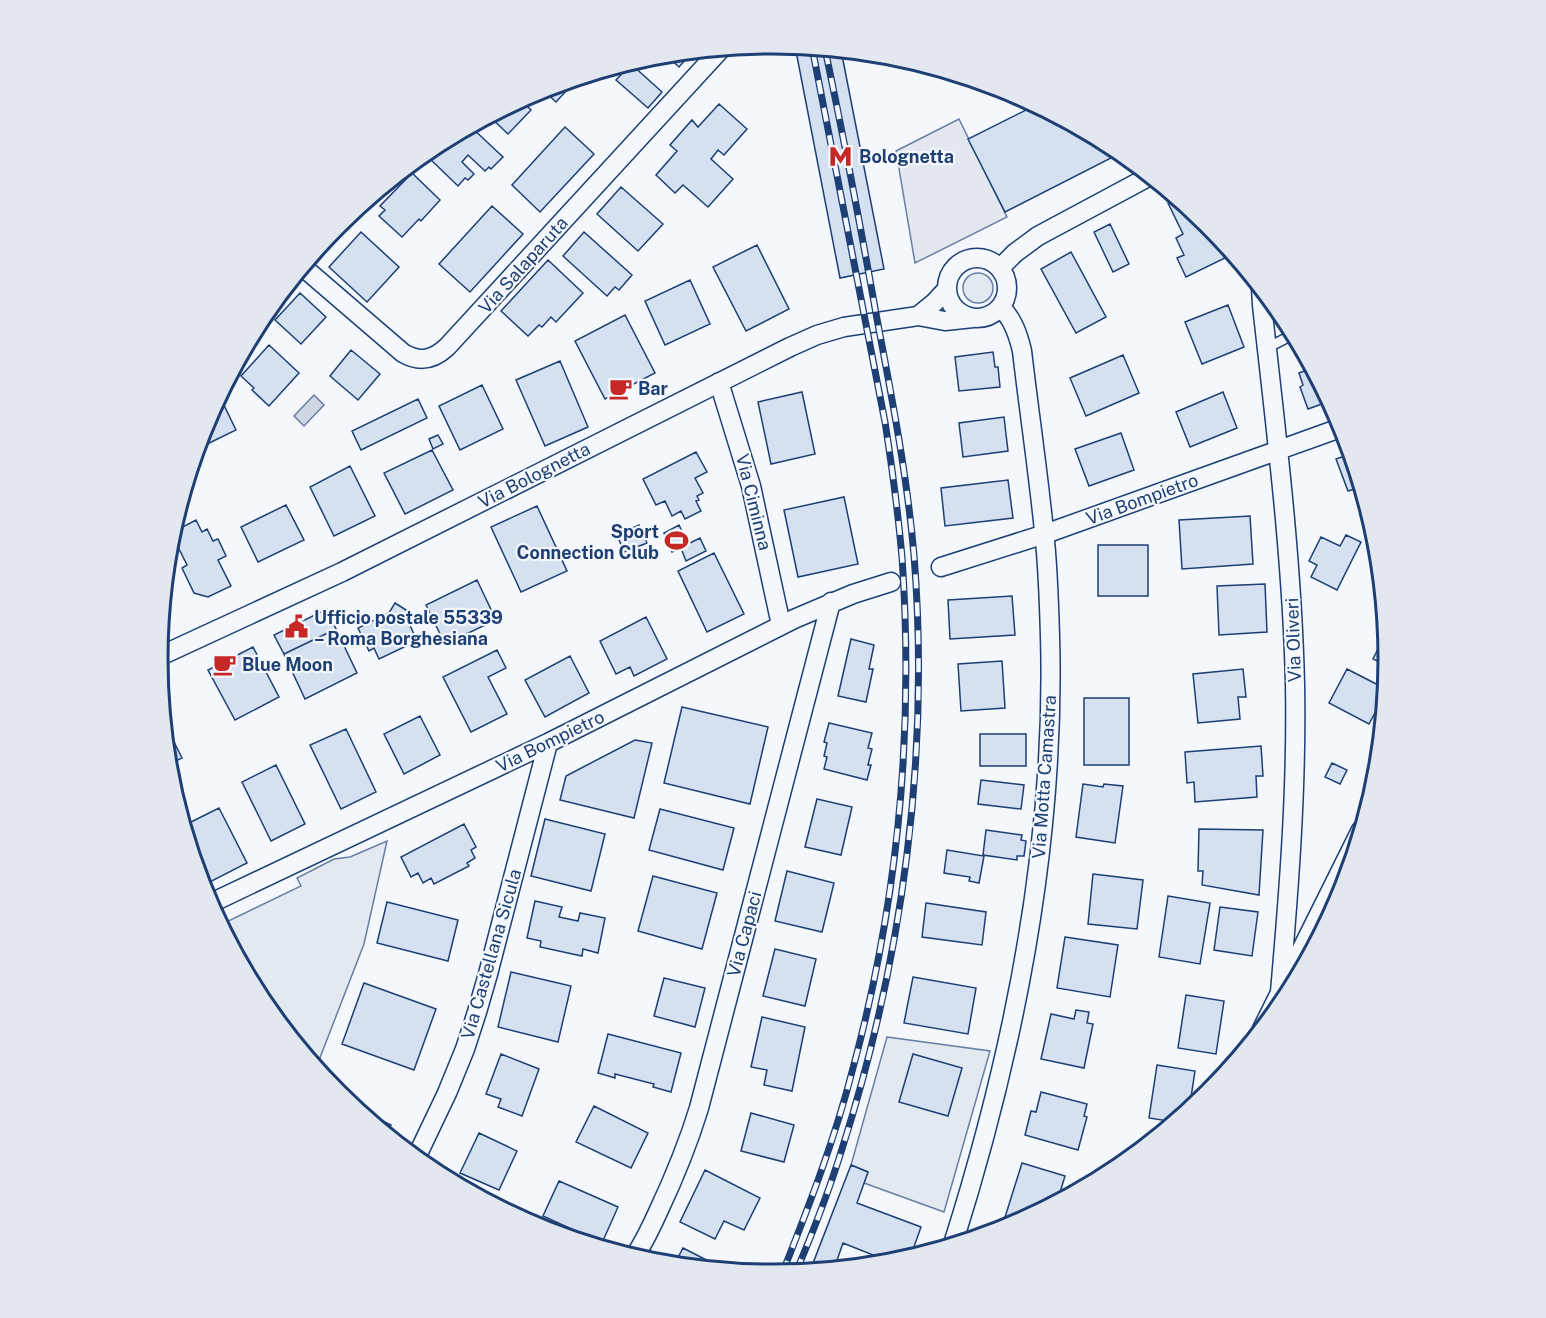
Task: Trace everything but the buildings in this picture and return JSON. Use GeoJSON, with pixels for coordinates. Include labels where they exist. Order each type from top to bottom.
{"type":"FeatureCollection","features":[{"type":"Feature","properties":{"kind":"street","name":"Via Salaparuta"},"geometry":{"type":"LineString","coordinates":[[309,272],[404,353],[420,360],[432,358],[451,344],[714,57]]}},
{"type":"Feature","properties":{"kind":"street"},"geometry":{"type":"LineString","coordinates":[[1000,268],[1022,246],[1038,236],[1142,180]]}},
{"type":"Feature","properties":{"kind":"street"},"geometry":{"type":"LineString","coordinates":[[972,258],[982,258],[992,261],[1000,268],[1006,277],[1008,287],[1001,307],[993,314],[983,318],[973,318],[962,315],[954,308],[947,289],[948,278],[962,262],[972,258]]}},
{"type":"Feature","properties":{"kind":"street"},"geometry":{"type":"LineString","coordinates":[[918,316],[947,289]]}},
{"type":"Feature","properties":{"kind":"street","name":"Via Oliveri"},"geometry":{"type":"LineString","coordinates":[[1262,304],[1291,595],[1295,697],[1290,856],[1280,988]]}},
{"type":"Feature","properties":{"kind":"street","name":"Via Motta Camastra"},"geometry":{"type":"LineString","coordinates":[[955,1235],[1005,1055],[1036,880],[1046,780],[1050,636],[1045,534],[1022,351],[1017,331],[1001,307]]}},
{"type":"Feature","properties":{"kind":"street","name":"Via Bolognetta"},"geometry":{"type":"LineString","coordinates":[[168,652],[316,584],[817,335],[858,324],[918,316],[945,321],[973,318]]}},
{"type":"Feature","properties":{"kind":"street","name":"Via Ciminna"},"geometry":{"type":"LineString","coordinates":[[719,382],[753,494],[781,625]]}},
{"type":"Feature","properties":{"kind":"street","name":"Via Bompietro"},"geometry":{"type":"LineString","coordinates":[[941,567],[1045,534],[1333,430]]}},
{"type":"Feature","properties":{"kind":"street","name":"Via Bompietro"},"geometry":{"type":"LineString","coordinates":[[218,900],[548,743],[781,625],[831,602],[891,582]]}},
{"type":"Feature","properties":{"kind":"street","name":"Via Capaci"},"geometry":{"type":"LineString","coordinates":[[640,1248],[674,1178],[699,1108],[831,602]]}},
{"type":"Feature","properties":{"kind":"street","name":"Via Castellana Sicula"},"geometry":{"type":"LineString","coordinates":[[420,1150],[447,1093],[474,1022],[548,743]]}},
{"type":"Feature","properties":{"kind":"street"},"geometry":{"type":"LineString","coordinates":[[1288,977],[1336,880]]}},
{"type":"Feature","properties":{"kind":"lane"},"geometry":{"type":"LineString","coordinates":[[1266,348],[1285,338]]}},
{"type":"Feature","properties":{"kind":"shaded area","name":"Bolognetta"},"geometry":{"type":"Polygon","coordinates":[[[959,119],[1007,217],[915,263],[896,151],[959,119]]]}},
{"type":"Feature","properties":{"kind":"shaded area"},"geometry":{"type":"Polygon","coordinates":[[[978,273],[989,277],[993,288],[989,299],[978,303],[967,299],[963,288],[967,277],[978,273]]]}},
{"type":"Feature","properties":{"kind":"shaded area"},"geometry":{"type":"Polygon","coordinates":[[[314,395],[324,405],[304,426],[294,416],[314,395]]]}},
{"type":"Feature","properties":{"kind":"shaded area"},"geometry":{"type":"Polygon","coordinates":[[[387,841],[364,944],[319,1059],[270,995],[228,921],[301,886],[297,878],[334,859],[350,857],[387,841]]]}},
{"type":"Feature","properties":{"kind":"shaded area"},"geometry":{"type":"Polygon","coordinates":[[[887,1037],[990,1051],[944,1212],[864,1183],[868,1172],[851,1165],[887,1037]]]}},
{"type":"Feature","properties":{"kind":"railway"},"geometry":{"type":"LineString","coordinates":[[786,1264],[830,1146],[869,1005],[891,879],[899,815],[906,686],[902,557],[888,439],[814,55]]}},
{"type":"Feature","properties":{"kind":"railway"},"geometry":{"type":"LineString","coordinates":[[799,1263],[842,1149],[881,1004],[896,930],[907,855],[918,705],[918,630],[914,555],[907,495],[865,252],[827,56]]}},
{"type":"Feature","properties":{"kind":"place","name":"Bolognetta"},"geometry":{"type":"Point","coordinates":[841,156]}},
{"type":"Feature","properties":{"kind":"place","name":"Bar"},"geometry":{"type":"Point","coordinates":[620,388]}},
{"type":"Feature","properties":{"kind":"place","name":"Sport Connection Club"},"geometry":{"type":"Point","coordinates":[677,541]}},
{"type":"Feature","properties":{"kind":"place","name":"Ufficio postale 55339 – Roma Borghesiana"},"geometry":{"type":"Point","coordinates":[296,627]}},
{"type":"Feature","properties":{"kind":"place","name":"Blue Moon"},"geometry":{"type":"Point","coordinates":[224,664]}}]}
